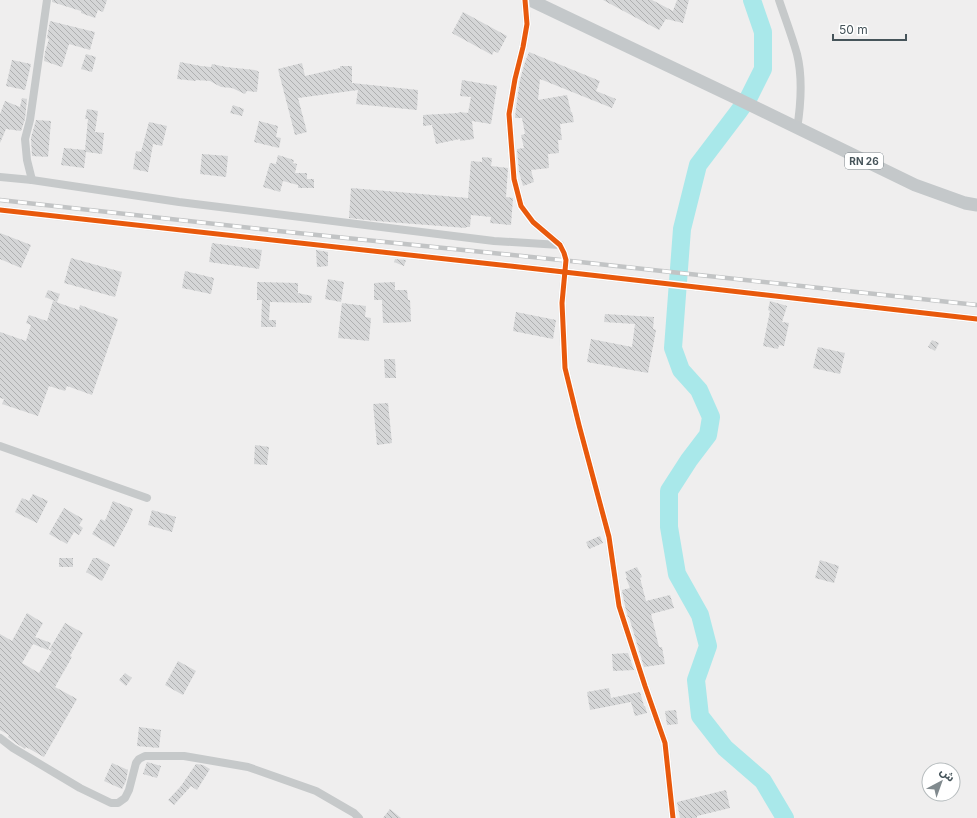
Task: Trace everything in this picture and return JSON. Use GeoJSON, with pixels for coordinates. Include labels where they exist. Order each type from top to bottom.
{"type":"FeatureCollection","features":[{"type":"Feature","properties":{"kind":"main road","name":"RN 26"},"geometry":{"type":"LineString","coordinates":[[530,0],[915,185],[964,203],[977,205]]}},
{"type":"Feature","properties":{"kind":"street"},"geometry":{"type":"LineString","coordinates":[[32,180],[27,160],[25,139],[30,120],[47,0]]}},
{"type":"Feature","properties":{"kind":"street"},"geometry":{"type":"LineString","coordinates":[[525,0],[527,24],[509,114],[514,178],[521,206],[533,222],[560,245],[566,260],[562,303],[565,368],[609,537],[619,606],[665,743],[673,818]]}},
{"type":"Feature","properties":{"kind":"street"},"geometry":{"type":"LineString","coordinates":[[779,0],[797,54],[801,80],[800,107],[797,129]]}},
{"type":"Feature","properties":{"kind":"street"},"geometry":{"type":"LineString","coordinates":[[0,177],[32,180],[179,202],[494,241],[560,245]]}},
{"type":"Feature","properties":{"kind":"street"},"geometry":{"type":"LineString","coordinates":[[0,210],[977,319]]}},
{"type":"Feature","properties":{"kind":"street"},"geometry":{"type":"LineString","coordinates":[[0,446],[147,498]]}},
{"type":"Feature","properties":{"kind":"street"},"geometry":{"type":"LineString","coordinates":[[0,738],[13,748],[80,788],[111,803],[118,802],[125,798],[129,790],[136,762],[139,759],[145,756],[184,756],[248,767],[316,791],[354,813],[359,818]]}},
{"type":"Feature","properties":{"kind":"building"},"geometry":{"type":"Polygon","coordinates":[[[52,0],[107,0],[103,12],[98,10],[95,18],[81,13],[81,11],[52,2],[52,0]]]}},
{"type":"Feature","properties":{"kind":"building"},"geometry":{"type":"Polygon","coordinates":[[[603,0],[652,0],[673,11],[677,0],[689,0],[683,23],[666,19],[659,30],[603,0]]]}},
{"type":"Feature","properties":{"kind":"building"},"geometry":{"type":"Polygon","coordinates":[[[463,12],[507,36],[498,53],[494,51],[492,55],[452,33],[463,12]]]}},
{"type":"Feature","properties":{"kind":"building"},"geometry":{"type":"Polygon","coordinates":[[[50,21],[95,32],[90,50],[69,44],[62,67],[44,61],[49,39],[47,38],[50,21]]]}},
{"type":"Feature","properties":{"kind":"building"},"geometry":{"type":"Polygon","coordinates":[[[529,52],[600,81],[596,91],[616,99],[612,108],[540,79],[538,100],[567,95],[574,122],[560,124],[562,140],[558,140],[559,153],[548,154],[549,168],[531,170],[534,182],[523,186],[519,172],[517,149],[524,148],[521,135],[525,134],[522,118],[515,118],[520,80],[529,52]]]}},
{"type":"Feature","properties":{"kind":"building"},"geometry":{"type":"Polygon","coordinates":[[[86,54],[96,57],[92,72],[81,69],[86,54]]]}},
{"type":"Feature","properties":{"kind":"building"},"geometry":{"type":"Polygon","coordinates":[[[12,60],[31,64],[25,90],[6,86],[12,60]]]}},
{"type":"Feature","properties":{"kind":"building"},"geometry":{"type":"Polygon","coordinates":[[[180,62],[201,66],[211,67],[212,64],[255,70],[259,72],[257,92],[247,91],[245,94],[232,88],[221,87],[210,81],[177,79],[180,62]]]}},
{"type":"Feature","properties":{"kind":"building"},"geometry":{"type":"Polygon","coordinates":[[[302,63],[305,76],[340,68],[340,66],[352,66],[352,83],[418,90],[417,110],[356,104],[358,90],[298,98],[307,132],[295,135],[278,69],[302,63]]]}},
{"type":"Feature","properties":{"kind":"building"},"geometry":{"type":"Polygon","coordinates":[[[462,80],[497,86],[491,124],[472,121],[474,139],[460,141],[460,139],[436,144],[432,125],[423,126],[423,115],[459,112],[468,113],[471,97],[460,96],[462,80]]]}},
{"type":"Feature","properties":{"kind":"building"},"geometry":{"type":"Polygon","coordinates":[[[22,98],[27,99],[25,119],[21,131],[6,129],[0,143],[0,114],[5,101],[20,107],[22,98]]]}},
{"type":"Feature","properties":{"kind":"building"},"geometry":{"type":"Polygon","coordinates":[[[233,105],[244,109],[242,116],[230,113],[233,105]]]}},
{"type":"Feature","properties":{"kind":"building"},"geometry":{"type":"Polygon","coordinates":[[[87,109],[98,111],[95,132],[104,133],[102,154],[86,152],[84,168],[61,165],[64,148],[85,150],[88,119],[85,119],[87,109]]]}},
{"type":"Feature","properties":{"kind":"building"},"geometry":{"type":"Polygon","coordinates":[[[36,120],[51,121],[48,157],[32,156],[31,138],[36,120]]]}},
{"type":"Feature","properties":{"kind":"building"},"geometry":{"type":"Polygon","coordinates":[[[259,121],[278,126],[276,137],[281,138],[279,148],[254,142],[259,121]]]}},
{"type":"Feature","properties":{"kind":"building"},"geometry":{"type":"Polygon","coordinates":[[[149,122],[167,126],[162,146],[153,144],[148,172],[133,169],[136,151],[141,152],[149,122]]]}},
{"type":"Feature","properties":{"kind":"building"},"geometry":{"type":"Polygon","coordinates":[[[202,154],[228,156],[226,177],[200,174],[202,154]]]}},
{"type":"Feature","properties":{"kind":"building"},"geometry":{"type":"Polygon","coordinates":[[[278,155],[294,160],[293,163],[297,164],[295,173],[307,173],[307,179],[314,179],[314,188],[298,188],[298,185],[283,181],[280,192],[263,187],[270,163],[276,164],[278,155]]]}},
{"type":"Feature","properties":{"kind":"building"},"geometry":{"type":"Polygon","coordinates":[[[482,157],[492,158],[491,166],[508,168],[506,197],[513,198],[511,225],[490,223],[491,217],[471,215],[470,227],[466,228],[349,218],[351,188],[468,198],[471,161],[482,162],[482,157]]]}},
{"type":"Feature","properties":{"kind":"building"},"geometry":{"type":"Polygon","coordinates":[[[0,233],[31,245],[21,268],[0,259],[0,233]]]}},
{"type":"Feature","properties":{"kind":"building"},"geometry":{"type":"Polygon","coordinates":[[[212,243],[262,250],[259,269],[209,262],[212,243]]]}},
{"type":"Feature","properties":{"kind":"building"},"geometry":{"type":"Polygon","coordinates":[[[316,250],[328,252],[328,266],[317,267],[316,250]]]}},
{"type":"Feature","properties":{"kind":"building"},"geometry":{"type":"Polygon","coordinates":[[[71,258],[122,272],[115,297],[64,283],[71,258]]]}},
{"type":"Feature","properties":{"kind":"building"},"geometry":{"type":"Polygon","coordinates":[[[395,259],[406,260],[404,266],[394,262],[395,259]]]}},
{"type":"Feature","properties":{"kind":"building"},"geometry":{"type":"Polygon","coordinates":[[[185,271],[214,278],[211,294],[182,288],[185,271]]]}},
{"type":"Feature","properties":{"kind":"building"},"geometry":{"type":"Polygon","coordinates":[[[328,279],[344,282],[341,302],[325,299],[328,279]]]}},
{"type":"Feature","properties":{"kind":"building"},"geometry":{"type":"Polygon","coordinates":[[[257,282],[298,283],[298,293],[312,296],[311,303],[270,302],[269,320],[276,320],[276,327],[261,327],[262,300],[257,300],[257,282]]]}},
{"type":"Feature","properties":{"kind":"building"},"geometry":{"type":"Polygon","coordinates":[[[395,282],[395,290],[407,290],[408,300],[410,300],[411,322],[383,323],[382,300],[374,300],[374,283],[395,282]]]}},
{"type":"Feature","properties":{"kind":"building"},"geometry":{"type":"Polygon","coordinates":[[[48,290],[60,294],[57,302],[45,297],[48,290]]]}},
{"type":"Feature","properties":{"kind":"building"},"geometry":{"type":"Polygon","coordinates":[[[53,301],[79,310],[80,305],[118,319],[92,395],[67,386],[65,391],[49,386],[38,416],[2,404],[4,399],[0,398],[0,332],[26,341],[31,325],[26,323],[29,315],[47,321],[53,301]]]}},
{"type":"Feature","properties":{"kind":"building"},"geometry":{"type":"Polygon","coordinates":[[[770,301],[787,306],[782,322],[789,323],[784,346],[779,345],[778,349],[763,346],[770,311],[768,310],[770,301]]]}},
{"type":"Feature","properties":{"kind":"building"},"geometry":{"type":"Polygon","coordinates":[[[342,303],[366,306],[365,317],[371,318],[369,341],[338,338],[342,303]]]}},
{"type":"Feature","properties":{"kind":"building"},"geometry":{"type":"Polygon","coordinates":[[[516,312],[556,320],[553,339],[513,331],[516,312]]]}},
{"type":"Feature","properties":{"kind":"building"},"geometry":{"type":"Polygon","coordinates":[[[605,314],[654,317],[653,329],[656,330],[648,373],[587,362],[591,339],[632,347],[635,324],[604,322],[605,314]]]}},
{"type":"Feature","properties":{"kind":"building"},"geometry":{"type":"Polygon","coordinates":[[[932,340],[939,343],[935,351],[928,347],[932,340]]]}},
{"type":"Feature","properties":{"kind":"building"},"geometry":{"type":"Polygon","coordinates":[[[818,347],[845,353],[840,374],[813,368],[818,347]]]}},
{"type":"Feature","properties":{"kind":"building"},"geometry":{"type":"Polygon","coordinates":[[[384,359],[395,359],[396,378],[385,378],[384,359]]]}},
{"type":"Feature","properties":{"kind":"building"},"geometry":{"type":"Polygon","coordinates":[[[388,403],[392,443],[377,445],[373,404],[388,403]]]}},
{"type":"Feature","properties":{"kind":"building"},"geometry":{"type":"Polygon","coordinates":[[[255,445],[269,447],[267,465],[254,464],[255,445]]]}},
{"type":"Feature","properties":{"kind":"building"},"geometry":{"type":"Polygon","coordinates":[[[33,494],[48,501],[37,523],[15,512],[22,498],[29,501],[33,494]]]}},
{"type":"Feature","properties":{"kind":"building"},"geometry":{"type":"Polygon","coordinates":[[[113,501],[133,509],[114,547],[92,534],[101,519],[105,521],[113,501]]]}},
{"type":"Feature","properties":{"kind":"building"},"geometry":{"type":"Polygon","coordinates":[[[64,508],[83,519],[79,525],[83,528],[79,535],[74,532],[67,544],[49,534],[64,508]]]}},
{"type":"Feature","properties":{"kind":"building"},"geometry":{"type":"Polygon","coordinates":[[[152,510],[176,517],[172,532],[148,525],[152,510]]]}},
{"type":"Feature","properties":{"kind":"building"},"geometry":{"type":"Polygon","coordinates":[[[600,536],[603,543],[589,549],[586,542],[600,536]]]}},
{"type":"Feature","properties":{"kind":"building"},"geometry":{"type":"Polygon","coordinates":[[[59,558],[73,558],[73,567],[59,567],[59,558]]]}},
{"type":"Feature","properties":{"kind":"building"},"geometry":{"type":"Polygon","coordinates":[[[93,558],[98,558],[110,565],[102,581],[86,572],[93,558]]]}},
{"type":"Feature","properties":{"kind":"building"},"geometry":{"type":"Polygon","coordinates":[[[820,560],[839,566],[834,583],[815,578],[820,560]]]}},
{"type":"Feature","properties":{"kind":"building"},"geometry":{"type":"Polygon","coordinates":[[[637,567],[642,577],[640,578],[646,601],[670,595],[674,608],[651,614],[659,647],[662,647],[665,664],[644,667],[628,617],[622,590],[630,588],[625,572],[637,567]]]}},
{"type":"Feature","properties":{"kind":"building"},"geometry":{"type":"Polygon","coordinates":[[[27,613],[43,623],[35,637],[51,643],[48,650],[33,644],[22,663],[39,673],[52,651],[49,650],[65,623],[83,633],[70,656],[72,657],[55,687],[77,699],[44,757],[26,747],[25,749],[8,737],[9,735],[0,730],[0,634],[12,641],[27,613]]]}},
{"type":"Feature","properties":{"kind":"building"},"geometry":{"type":"Polygon","coordinates":[[[628,653],[634,670],[613,671],[612,654],[628,653]]]}},
{"type":"Feature","properties":{"kind":"building"},"geometry":{"type":"Polygon","coordinates":[[[178,661],[196,671],[183,695],[165,685],[178,661]]]}},
{"type":"Feature","properties":{"kind":"building"},"geometry":{"type":"Polygon","coordinates":[[[125,673],[132,678],[126,686],[119,680],[125,673]]]}},
{"type":"Feature","properties":{"kind":"building"},"geometry":{"type":"Polygon","coordinates":[[[609,688],[611,698],[640,692],[647,713],[635,716],[631,702],[590,710],[587,692],[609,688]]]}},
{"type":"Feature","properties":{"kind":"building"},"geometry":{"type":"Polygon","coordinates":[[[676,710],[678,724],[667,725],[665,711],[676,710]]]}},
{"type":"Feature","properties":{"kind":"building"},"geometry":{"type":"Polygon","coordinates":[[[139,727],[161,730],[159,748],[137,746],[139,727]]]}},
{"type":"Feature","properties":{"kind":"building"},"geometry":{"type":"Polygon","coordinates":[[[147,762],[161,766],[157,778],[143,774],[147,762]]]}},
{"type":"Feature","properties":{"kind":"building"},"geometry":{"type":"Polygon","coordinates":[[[112,763],[128,770],[126,781],[122,789],[104,781],[112,763]]]}},
{"type":"Feature","properties":{"kind":"building"},"geometry":{"type":"Polygon","coordinates":[[[196,764],[203,765],[210,769],[197,790],[191,786],[174,805],[168,800],[181,786],[196,764]]]}},
{"type":"Feature","properties":{"kind":"building"},"geometry":{"type":"Polygon","coordinates":[[[726,790],[730,808],[697,816],[697,818],[680,818],[677,802],[726,790]]]}},
{"type":"Feature","properties":{"kind":"building"},"geometry":{"type":"Polygon","coordinates":[[[390,809],[401,818],[383,818],[390,809]]]}},
{"type":"Feature","properties":{"kind":"waterway"},"geometry":{"type":"LineString","coordinates":[[752,0],[763,32],[763,69],[749,97],[698,165],[682,229],[673,348],[681,370],[699,390],[711,417],[708,435],[689,460],[669,491],[669,527],[677,574],[700,615],[708,646],[696,680],[700,716],[725,748],[763,781],[785,818]]}},
{"type":"Feature","properties":{"kind":"railway"},"geometry":{"type":"LineString","coordinates":[[0,200],[977,305]]}},
{"type":"Feature","properties":{"kind":"cycle path"},"geometry":{"type":"LineString","coordinates":[[525,0],[527,24],[509,114],[514,179],[521,206],[533,222],[560,245],[566,260],[562,303],[565,368],[609,537],[619,606],[665,743],[673,818]]}},
{"type":"Feature","properties":{"kind":"cycle path"},"geometry":{"type":"LineString","coordinates":[[0,210],[977,319]]}}]}
